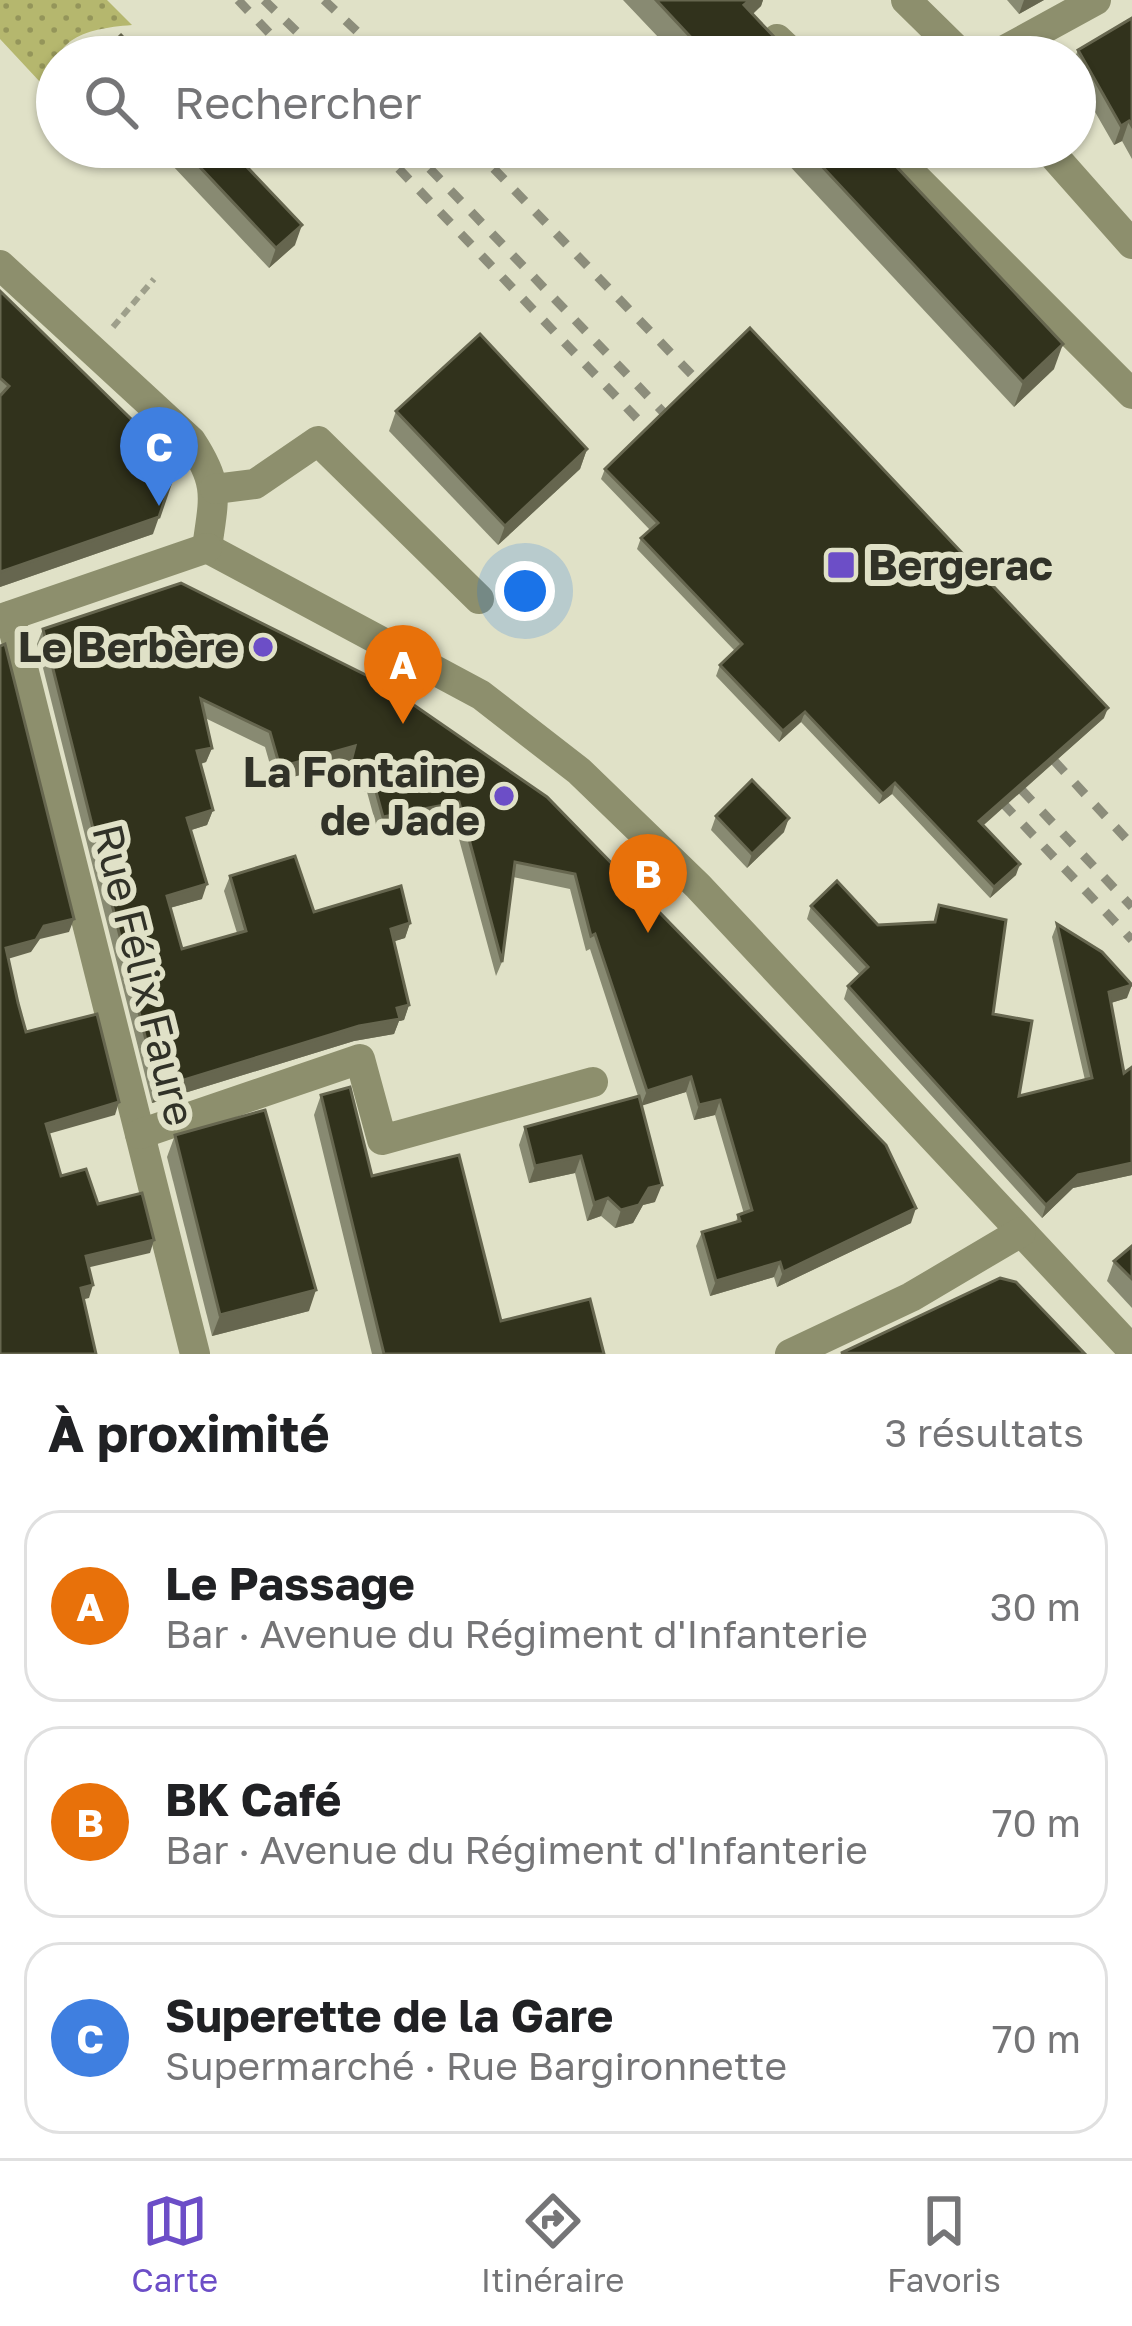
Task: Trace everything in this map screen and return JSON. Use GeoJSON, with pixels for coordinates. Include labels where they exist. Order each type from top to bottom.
{"type":"FeatureCollection","features":[{"type":"Feature","properties":{"kind":"street"},"geometry":{"type":"LineString","coordinates":[[906,0],[943,36]]}},
{"type":"Feature","properties":{"kind":"street"},"geometry":{"type":"LineString","coordinates":[[1030,36],[1096,0]]}},
{"type":"Feature","properties":{"kind":"street"},"geometry":{"type":"LineString","coordinates":[[907,168],[1132,394]]}},
{"type":"Feature","properties":{"kind":"street"},"geometry":{"type":"LineString","coordinates":[[1065,168],[1132,244]]}},
{"type":"Feature","properties":{"kind":"street"},"geometry":{"type":"LineString","coordinates":[[0,265],[191,440],[212,474],[215,489],[207,548]]}},
{"type":"Feature","properties":{"kind":"street"},"geometry":{"type":"LineString","coordinates":[[215,489],[254,484],[318,441],[479,598]]}},
{"type":"Feature","properties":{"kind":"street"},"geometry":{"type":"LineString","coordinates":[[5,618],[207,548],[481,694],[579,771],[698,886],[1132,1350]]}},
{"type":"Feature","properties":{"kind":"street","name":"Rue Félix Faure"},"geometry":{"type":"LineString","coordinates":[[5,618],[196,1354]]}},
{"type":"Feature","properties":{"kind":"street"},"geometry":{"type":"LineString","coordinates":[[140,1134],[360,1060],[382,1140],[593,1082]]}},
{"type":"Feature","properties":{"kind":"street"},"geometry":{"type":"LineString","coordinates":[[790,1354],[911,1297],[1021,1232]]}},
{"type":"Feature","properties":{"kind":"path"},"geometry":{"type":"LineString","coordinates":[[93,350],[154,279]]}},
{"type":"Feature","properties":{"kind":"green space"},"geometry":{"type":"Polygon","coordinates":[[[0,0],[107,0],[132,25],[80,36],[36,36],[36,78],[0,39],[0,0]]]}},
{"type":"Feature","properties":{"kind":"building"},"geometry":{"type":"Polygon","coordinates":[[[656,0],[750,0],[744,5],[773,36],[690,36],[656,0]]]}},
{"type":"Feature","properties":{"kind":"building"},"geometry":{"type":"Polygon","coordinates":[[[1132,18],[1132,126],[1129,121],[1121,126],[1096,82],[1096,39],[1132,18]]]}},
{"type":"Feature","properties":{"kind":"building"},"geometry":{"type":"Polygon","coordinates":[[[201,168],[248,168],[302,225],[276,248],[201,168]]]}},
{"type":"Feature","properties":{"kind":"building"},"geometry":{"type":"Polygon","coordinates":[[[824,168],[898,168],[1063,344],[1023,382],[824,168]]]}},
{"type":"Feature","properties":{"kind":"building"},"geometry":{"type":"Polygon","coordinates":[[[0,291],[177,464],[159,517],[0,572],[0,396],[9,386],[0,378],[0,291]]]}},
{"type":"Feature","properties":{"kind":"building"},"geometry":{"type":"Polygon","coordinates":[[[750,328],[1108,708],[979,821],[1020,864],[994,887],[895,783],[883,794],[805,712],[783,731],[720,665],[742,644],[641,538],[658,523],[605,469],[750,328]]]}},
{"type":"Feature","properties":{"kind":"building"},"geometry":{"type":"Polygon","coordinates":[[[480,334],[587,449],[505,526],[396,411],[480,334]]]}},
{"type":"Feature","properties":{"kind":"building"},"geometry":{"type":"Polygon","coordinates":[[[181,583],[382,683],[547,797],[886,1145],[916,1208],[783,1272],[780,1262],[716,1281],[702,1232],[740,1221],[738,1215],[752,1210],[720,1100],[699,1105],[691,1077],[647,1091],[595,934],[591,936],[575,874],[515,862],[502,962],[459,802],[383,817],[372,777],[349,769],[355,746],[280,767],[270,732],[201,699],[212,748],[197,751],[213,810],[187,818],[207,884],[167,896],[182,949],[246,931],[230,876],[295,856],[314,912],[401,886],[410,923],[391,929],[409,1005],[397,1008],[400,1019],[359,1026],[158,1088],[43,629],[181,583]]]}},
{"type":"Feature","properties":{"kind":"building"},"geometry":{"type":"Polygon","coordinates":[[[5,644],[74,919],[44,926],[36,940],[6,948],[18,1003],[26,1032],[97,1014],[119,1102],[46,1124],[61,1176],[86,1169],[98,1204],[142,1193],[154,1240],[86,1256],[93,1285],[81,1288],[96,1354],[0,1354],[0,646],[5,644]]]}},
{"type":"Feature","properties":{"kind":"building"},"geometry":{"type":"Polygon","coordinates":[[[752,780],[789,818],[752,854],[716,816],[752,780]]]}},
{"type":"Feature","properties":{"kind":"building"},"geometry":{"type":"Polygon","coordinates":[[[837,881],[878,925],[935,922],[939,905],[1006,920],[993,1014],[1032,1021],[1019,1096],[1092,1078],[1057,924],[1102,952],[1132,985],[1109,992],[1124,1073],[1132,1067],[1132,1163],[1078,1175],[1046,1205],[848,986],[868,967],[811,906],[837,881]]]}},
{"type":"Feature","properties":{"kind":"building"},"geometry":{"type":"Polygon","coordinates":[[[350,1087],[372,1176],[459,1155],[501,1321],[590,1299],[604,1354],[384,1354],[321,1095],[350,1087]]]}},
{"type":"Feature","properties":{"kind":"building"},"geometry":{"type":"Polygon","coordinates":[[[639,1096],[662,1185],[649,1188],[639,1205],[621,1210],[608,1198],[594,1203],[581,1156],[535,1166],[525,1127],[639,1096]]]}},
{"type":"Feature","properties":{"kind":"building"},"geometry":{"type":"Polygon","coordinates":[[[265,1110],[316,1290],[220,1315],[175,1135],[265,1110]]]}},
{"type":"Feature","properties":{"kind":"building"},"geometry":{"type":"Polygon","coordinates":[[[1132,1246],[1132,1279],[1114,1261],[1132,1246]]]}},
{"type":"Feature","properties":{"kind":"building"},"geometry":{"type":"Polygon","coordinates":[[[1000,1278],[1016,1282],[1085,1354],[841,1353],[1000,1278]]]}},
{"type":"Feature","properties":{"kind":"railway"},"geometry":{"type":"LineString","coordinates":[[238,0],[272,36]]}},
{"type":"Feature","properties":{"kind":"railway"},"geometry":{"type":"LineString","coordinates":[[264,0],[301,36]]}},
{"type":"Feature","properties":{"kind":"railway"},"geometry":{"type":"LineString","coordinates":[[324,0],[362,36]]}},
{"type":"Feature","properties":{"kind":"railway"},"geometry":{"type":"LineString","coordinates":[[398,168],[668,451]]}},
{"type":"Feature","properties":{"kind":"railway"},"geometry":{"type":"LineString","coordinates":[[429,168],[687,437]]}},
{"type":"Feature","properties":{"kind":"railway"},"geometry":{"type":"LineString","coordinates":[[493,168],[718,402]]}},
{"type":"Feature","properties":{"kind":"railway"},"geometry":{"type":"LineString","coordinates":[[1034,739],[1132,845]]}},
{"type":"Feature","properties":{"kind":"railway"},"geometry":{"type":"LineString","coordinates":[[1001,768],[1132,907]]}},
{"type":"Feature","properties":{"kind":"railway"},"geometry":{"type":"LineString","coordinates":[[982,781],[1132,940]]}},
{"type":"Feature","properties":{"kind":"place","name":"Superette de la Gare"},"geometry":{"type":"Point","coordinates":[159,506]}},
{"type":"Feature","properties":{"kind":"place","name":"Bergerac"},"geometry":{"type":"Point","coordinates":[841,565]}},
{"type":"Feature","properties":{"kind":"place","name":"Le Berbère"},"geometry":{"type":"Point","coordinates":[263,647]}},
{"type":"Feature","properties":{"kind":"place","name":"Le Passage"},"geometry":{"type":"Point","coordinates":[403,724]}},
{"type":"Feature","properties":{"kind":"place","name":"La Fontaine de Jade"},"geometry":{"type":"Point","coordinates":[504,796]}},
{"type":"Feature","properties":{"kind":"place","name":"BK Café"},"geometry":{"type":"Point","coordinates":[648,933]}}]}
